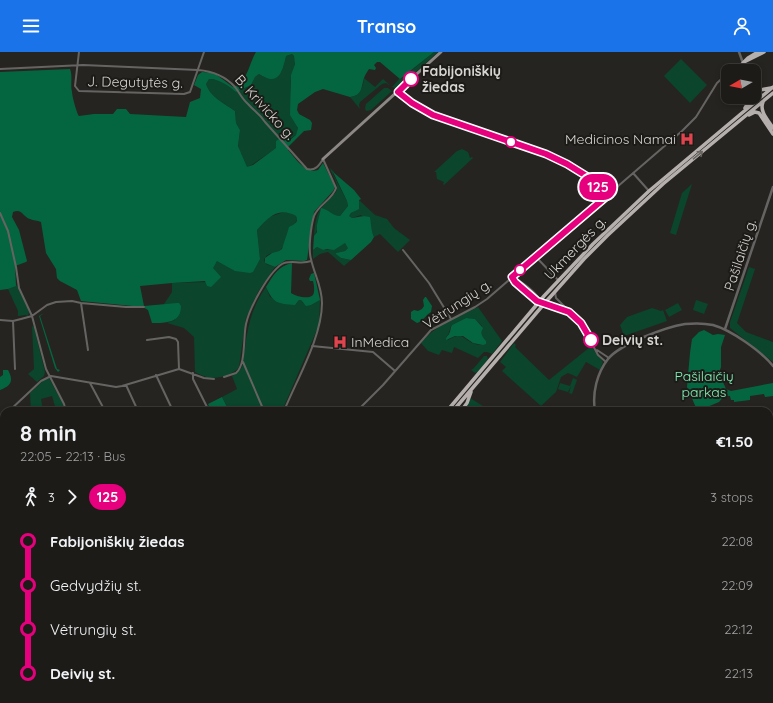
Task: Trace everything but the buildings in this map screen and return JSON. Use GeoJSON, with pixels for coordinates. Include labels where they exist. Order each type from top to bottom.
{"type":"FeatureCollection","features":[{"type":"Feature","properties":{"kind":"highway"},"geometry":{"type":"LineString","coordinates":[[743,63],[758,52]]}},
{"type":"Feature","properties":{"kind":"highway"},"geometry":{"type":"LineString","coordinates":[[743,63],[764,52]]}},
{"type":"Feature","properties":{"kind":"highway"},"geometry":{"type":"LineString","coordinates":[[761,90],[773,87]]}},
{"type":"Feature","properties":{"kind":"highway","name":"Ukmergės g."},"geometry":{"type":"LineString","coordinates":[[451,407],[542,303],[558,288],[649,191],[773,87]]}},
{"type":"Feature","properties":{"kind":"highway","name":"Ukmergės g."},"geometry":{"type":"LineString","coordinates":[[457,407],[542,303],[558,280],[593,244],[635,207],[773,93]]}},
{"type":"Feature","properties":{"kind":"highway"},"geometry":{"type":"LineString","coordinates":[[763,101],[761,108],[773,128]]}},
{"type":"Feature","properties":{"kind":"highway"},"geometry":{"type":"LineString","coordinates":[[741,113],[747,104]]}},
{"type":"Feature","properties":{"kind":"highway"},"geometry":{"type":"LineString","coordinates":[[743,118],[753,113],[759,113],[773,134]]}},
{"type":"Feature","properties":{"kind":"highway"},"geometry":{"type":"LineString","coordinates":[[464,407],[473,388]]}},
{"type":"Feature","properties":{"kind":"main road"},"geometry":{"type":"LineString","coordinates":[[323,159],[441,52]]}},
{"type":"Feature","properties":{"kind":"main road"},"geometry":{"type":"LineString","coordinates":[[398,92],[412,103],[433,115],[546,154],[567,164],[588,177],[607,196]]}},
{"type":"Feature","properties":{"kind":"street"},"geometry":{"type":"LineString","coordinates":[[76,65],[79,52]]}},
{"type":"Feature","properties":{"kind":"street"},"geometry":{"type":"LineString","coordinates":[[198,70],[204,52]]}},
{"type":"Feature","properties":{"kind":"street"},"geometry":{"type":"LineString","coordinates":[[739,52],[743,63]]}},
{"type":"Feature","properties":{"kind":"street","name":"B. Krivicko g."},"geometry":{"type":"LineString","coordinates":[[0,69],[76,65],[214,72],[235,87],[247,104],[259,113],[305,168],[310,170],[316,168],[323,159]]}},
{"type":"Feature","properties":{"kind":"street","name":"J. Degutytės g."},"geometry":{"type":"LineString","coordinates":[[76,65],[76,86],[79,91],[184,94],[190,92],[198,70]]}},
{"type":"Feature","properties":{"kind":"street","name":"Vėtrungių g."},"geometry":{"type":"LineString","coordinates":[[361,407],[383,385],[427,334],[434,328],[484,302],[693,121],[717,83],[721,79]]}},
{"type":"Feature","properties":{"kind":"street"},"geometry":{"type":"LineString","coordinates":[[286,407],[312,346],[320,323],[322,302],[319,282],[311,261],[310,253],[314,216],[336,189],[323,159]]}},
{"type":"Feature","properties":{"kind":"street"},"geometry":{"type":"LineString","coordinates":[[633,173],[649,191]]}},
{"type":"Feature","properties":{"kind":"street","name":"Pašilaičių g."},"geometry":{"type":"LineString","coordinates":[[725,329],[773,187]]}},
{"type":"Feature","properties":{"kind":"street"},"geometry":{"type":"LineString","coordinates":[[0,213],[8,231],[16,266],[19,288],[32,316],[42,356],[64,407]]}},
{"type":"Feature","properties":{"kind":"street"},"geometry":{"type":"LineString","coordinates":[[403,250],[429,283],[451,319]]}},
{"type":"Feature","properties":{"kind":"street"},"geometry":{"type":"LineString","coordinates":[[536,257],[558,280]]}},
{"type":"Feature","properties":{"kind":"street"},"geometry":{"type":"LineString","coordinates":[[262,407],[243,362],[243,349],[248,318],[259,294],[279,266],[288,262],[301,264],[311,261]]}},
{"type":"Feature","properties":{"kind":"street"},"geometry":{"type":"LineString","coordinates":[[512,277],[515,282],[535,299],[542,303],[569,312]]}},
{"type":"Feature","properties":{"kind":"street"},"geometry":{"type":"LineString","coordinates":[[558,288],[555,293],[556,298],[581,323],[598,355],[606,362]]}},
{"type":"Feature","properties":{"kind":"street"},"geometry":{"type":"LineString","coordinates":[[0,320],[14,321],[32,316],[54,302],[72,301],[126,307],[144,307]]}},
{"type":"Feature","properties":{"kind":"street"},"geometry":{"type":"LineString","coordinates":[[81,303],[88,350]]}},
{"type":"Feature","properties":{"kind":"street"},"geometry":{"type":"LineString","coordinates":[[14,321],[15,369]]}},
{"type":"Feature","properties":{"kind":"street"},"geometry":{"type":"LineString","coordinates":[[595,407],[596,386],[600,374],[609,358],[622,348],[632,343],[678,326],[701,323],[725,329],[760,354],[773,366]]}},
{"type":"Feature","properties":{"kind":"street"},"geometry":{"type":"LineString","coordinates":[[147,340],[169,337],[176,338],[178,342],[179,369]]}},
{"type":"Feature","properties":{"kind":"street"},"geometry":{"type":"LineString","coordinates":[[312,346],[373,352],[395,371]]}},
{"type":"Feature","properties":{"kind":"street"},"geometry":{"type":"LineString","coordinates":[[596,349],[609,358]]}},
{"type":"Feature","properties":{"kind":"street"},"geometry":{"type":"LineString","coordinates":[[224,377],[238,372],[243,362]]}},
{"type":"Feature","properties":{"kind":"street"},"geometry":{"type":"LineString","coordinates":[[13,407],[35,385],[50,376],[116,387],[179,369],[204,378],[214,379]]}},
{"type":"Feature","properties":{"kind":"street"},"geometry":{"type":"LineString","coordinates":[[193,373],[193,379],[207,407]]}},
{"type":"Feature","properties":{"kind":"street"},"geometry":{"type":"LineString","coordinates":[[156,375],[171,407]]}},
{"type":"Feature","properties":{"kind":"street"},"geometry":{"type":"LineString","coordinates":[[90,383],[103,407]]}},
{"type":"Feature","properties":{"kind":"street"},"geometry":{"type":"LineString","coordinates":[[126,385],[136,407]]}},
{"type":"Feature","properties":{"kind":"green space"},"geometry":{"type":"Polygon","coordinates":[[[256,52],[434,52],[400,79],[380,62],[377,62],[374,65],[376,68],[375,70],[369,69],[364,78],[361,90],[354,96],[350,97],[323,89],[315,92],[298,104],[297,110],[299,114],[310,120],[312,123],[311,130],[304,131],[288,147],[288,150],[301,165],[309,170],[318,170],[323,163],[335,187],[314,212],[307,260],[286,260],[275,267],[265,263],[265,258],[282,249],[289,227],[296,223],[297,220],[296,216],[290,213],[284,212],[274,215],[265,221],[257,230],[260,259],[253,272],[235,271],[217,261],[213,268],[221,277],[211,287],[207,286],[205,281],[140,286],[144,306],[179,303],[181,306],[180,312],[176,319],[162,323],[152,323],[148,310],[143,307],[81,301],[77,290],[57,278],[56,269],[46,253],[41,222],[30,219],[16,211],[13,212],[12,217],[19,230],[27,261],[15,266],[16,286],[0,290],[0,72],[70,69],[72,94],[79,116],[113,114],[117,109],[126,109],[130,114],[186,117],[190,102],[200,98],[201,89],[194,85],[198,75],[202,72],[214,73],[233,87],[238,85],[245,77],[256,52]],[[292,54],[286,56],[281,72],[275,78],[266,78],[259,74],[255,77],[251,85],[236,92],[220,81],[209,79],[206,84],[214,96],[235,111],[236,123],[240,130],[238,146],[247,167],[253,165],[276,148],[276,141],[282,137],[290,140],[296,135],[298,128],[290,115],[291,75],[295,64],[294,56],[292,54]]]}},
{"type":"Feature","properties":{"kind":"green space"},"geometry":{"type":"Polygon","coordinates":[[[434,52],[438,52],[397,89],[392,87],[399,79],[434,52]]]}},
{"type":"Feature","properties":{"kind":"green space"},"geometry":{"type":"Polygon","coordinates":[[[292,54],[295,62],[291,78],[291,91],[292,104],[298,129],[296,135],[247,168],[238,146],[240,130],[236,123],[235,111],[214,96],[206,84],[209,79],[220,81],[236,92],[251,85],[255,77],[259,74],[264,77],[271,78],[286,56],[292,54]]]}},
{"type":"Feature","properties":{"kind":"green space"},"geometry":{"type":"Polygon","coordinates":[[[681,59],[707,85],[690,103],[664,76],[681,59]]]}},
{"type":"Feature","properties":{"kind":"green space"},"geometry":{"type":"Polygon","coordinates":[[[364,78],[375,87],[383,79],[391,86],[386,83],[382,84],[360,102],[360,109],[350,97],[359,93],[363,85],[364,78]]]}},
{"type":"Feature","properties":{"kind":"green space"},"geometry":{"type":"Polygon","coordinates":[[[384,88],[388,88],[392,91],[371,110],[366,111],[366,104],[384,88]]]}},
{"type":"Feature","properties":{"kind":"green space"},"geometry":{"type":"Polygon","coordinates":[[[462,149],[468,152],[470,158],[473,158],[444,185],[444,182],[437,179],[436,172],[434,172],[457,151],[462,149]]]}},
{"type":"Feature","properties":{"kind":"green space"},"geometry":{"type":"Polygon","coordinates":[[[330,168],[334,172],[333,174],[347,201],[348,206],[340,216],[335,216],[325,209],[320,211],[317,231],[314,236],[317,215],[322,207],[336,192],[337,189],[330,168]]]}},
{"type":"Feature","properties":{"kind":"green space"},"geometry":{"type":"Polygon","coordinates":[[[333,172],[354,190],[361,199],[359,200],[359,209],[351,213],[349,216],[352,218],[363,216],[370,217],[374,237],[371,242],[351,260],[341,258],[336,254],[345,251],[348,248],[345,243],[334,250],[323,250],[317,247],[313,250],[314,236],[317,232],[321,208],[340,216],[348,206],[333,172]]]}},
{"type":"Feature","properties":{"kind":"green space"},"geometry":{"type":"Polygon","coordinates":[[[692,184],[676,235],[670,233],[682,193],[692,184]]]}},
{"type":"Feature","properties":{"kind":"green space"},"geometry":{"type":"Polygon","coordinates":[[[359,200],[375,215],[387,219],[394,228],[410,240],[398,252],[380,234],[374,237],[371,225],[361,215],[352,218],[348,216],[359,207],[359,200]]]}},
{"type":"Feature","properties":{"kind":"green space"},"geometry":{"type":"Polygon","coordinates":[[[284,212],[296,216],[297,219],[295,224],[291,226],[287,232],[282,248],[268,255],[264,260],[266,264],[275,267],[258,292],[246,318],[239,367],[237,370],[226,376],[210,378],[195,372],[194,337],[184,328],[167,323],[175,320],[164,304],[172,292],[172,283],[206,282],[213,266],[217,261],[260,259],[257,230],[269,217],[284,212]]]}},
{"type":"Feature","properties":{"kind":"green space"},"geometry":{"type":"Polygon","coordinates":[[[345,243],[349,247],[345,251],[336,253],[341,258],[351,260],[344,266],[328,252],[320,254],[313,259],[313,250],[317,247],[323,250],[333,249],[345,243]]]}},
{"type":"Feature","properties":{"kind":"green space"},"geometry":{"type":"Polygon","coordinates":[[[292,263],[291,293],[305,297],[313,295],[313,281],[310,281],[309,279],[311,274],[314,273],[320,300],[306,306],[301,300],[299,300],[295,305],[284,304],[277,302],[271,296],[266,287],[279,269],[292,263]]]}},
{"type":"Feature","properties":{"kind":"green space"},"geometry":{"type":"Polygon","coordinates":[[[749,267],[755,269],[737,323],[746,332],[773,342],[773,362],[730,328],[730,322],[749,267]]]}},
{"type":"Feature","properties":{"kind":"green space"},"geometry":{"type":"Polygon","coordinates":[[[17,285],[29,312],[28,316],[18,316],[18,311],[8,289],[17,285]]]}},
{"type":"Feature","properties":{"kind":"green space"},"geometry":{"type":"Polygon","coordinates":[[[266,287],[270,297],[296,304],[299,300],[301,300],[303,303],[311,305],[320,300],[319,325],[284,407],[227,407],[222,397],[237,389],[232,376],[242,367],[251,316],[266,287]]]}},
{"type":"Feature","properties":{"kind":"green space"},"geometry":{"type":"Polygon","coordinates":[[[425,297],[432,306],[431,312],[417,323],[411,319],[411,312],[422,309],[424,306],[423,300],[425,297]]]}},
{"type":"Feature","properties":{"kind":"green space"},"geometry":{"type":"Polygon","coordinates":[[[696,300],[708,304],[704,314],[693,310],[696,300]]]}},
{"type":"Feature","properties":{"kind":"green space"},"geometry":{"type":"Polygon","coordinates":[[[678,303],[682,310],[669,317],[665,310],[678,303]]]}},
{"type":"Feature","properties":{"kind":"green space"},"geometry":{"type":"Polygon","coordinates":[[[478,307],[502,341],[492,354],[484,352],[478,358],[454,347],[452,353],[442,350],[439,355],[428,351],[421,343],[440,326],[478,307]],[[466,318],[452,325],[446,337],[448,340],[456,336],[461,336],[472,343],[483,345],[486,341],[482,336],[482,326],[475,319],[466,318]]]}},
{"type":"Feature","properties":{"kind":"green space"},"geometry":{"type":"Polygon","coordinates":[[[652,308],[661,311],[663,310],[667,321],[624,336],[620,325],[627,317],[652,308]]]}},
{"type":"Feature","properties":{"kind":"green space"},"geometry":{"type":"Polygon","coordinates":[[[44,313],[40,316],[57,369],[60,370],[58,372],[55,368],[39,316],[44,313]]]}},
{"type":"Feature","properties":{"kind":"green space"},"geometry":{"type":"Polygon","coordinates":[[[466,318],[475,319],[483,328],[482,333],[486,344],[483,345],[473,343],[463,336],[455,336],[446,340],[452,325],[466,318]]]}},
{"type":"Feature","properties":{"kind":"green space"},"geometry":{"type":"Polygon","coordinates":[[[32,326],[34,327],[45,372],[44,376],[37,382],[28,374],[34,369],[32,326]]]}},
{"type":"Feature","properties":{"kind":"green space"},"geometry":{"type":"Polygon","coordinates":[[[580,326],[595,352],[603,362],[600,370],[586,362],[577,377],[568,373],[561,377],[556,392],[541,406],[502,371],[506,367],[500,362],[514,343],[516,345],[515,347],[549,380],[590,347],[578,327],[580,326]]]}},
{"type":"Feature","properties":{"kind":"green space","name":"Pašilaičių parkas"},"geometry":{"type":"Polygon","coordinates":[[[704,330],[713,335],[725,335],[721,347],[721,367],[719,373],[726,389],[731,391],[773,383],[773,396],[765,397],[764,394],[750,396],[750,400],[734,402],[734,400],[731,400],[730,396],[724,396],[719,402],[707,407],[696,407],[687,387],[692,339],[699,332],[704,330]]]}},
{"type":"Feature","properties":{"kind":"green space"},"geometry":{"type":"Polygon","coordinates":[[[484,356],[487,356],[488,359],[478,372],[475,373],[471,370],[484,356]]]}},
{"type":"Feature","properties":{"kind":"green space"},"geometry":{"type":"Polygon","coordinates":[[[3,370],[8,370],[11,380],[7,387],[0,390],[0,377],[3,375],[3,370]]]}},
{"type":"Feature","properties":{"kind":"green space"},"geometry":{"type":"Polygon","coordinates":[[[49,378],[64,407],[55,407],[52,396],[41,399],[42,407],[31,407],[30,393],[44,380],[49,378]]]}},
{"type":"Feature","properties":{"kind":"green space"},"geometry":{"type":"Polygon","coordinates":[[[573,378],[577,380],[572,394],[569,393],[571,386],[568,392],[558,389],[560,383],[570,386],[573,378]]]}},
{"type":"Feature","properties":{"kind":"green space"},"geometry":{"type":"Polygon","coordinates":[[[222,397],[227,407],[209,407],[208,404],[222,397]]]}},
{"type":"Feature","properties":{"kind":"green space"},"geometry":{"type":"Polygon","coordinates":[[[470,398],[485,407],[464,407],[470,398]]]}},
{"type":"Feature","properties":{"kind":"bus line","name":"125"},"geometry":{"type":"LineString","coordinates":[[411,79],[398,92],[426,112],[442,119],[558,159],[588,177],[607,196],[512,277],[515,282],[537,301],[569,312],[585,328],[591,340]]}},
{"type":"Feature","properties":{"kind":"place","name":"Fabijoniškių žiedas"},"geometry":{"type":"Point","coordinates":[411,79]}},
{"type":"Feature","properties":{"kind":"place","name":"Medicinos Namai"},"geometry":{"type":"Point","coordinates":[687,139]}},
{"type":"Feature","properties":{"kind":"place","name":"Deivių st."},"geometry":{"type":"Point","coordinates":[591,340]}},
{"type":"Feature","properties":{"kind":"place","name":"InMedica"},"geometry":{"type":"Point","coordinates":[340,342]}}]}
